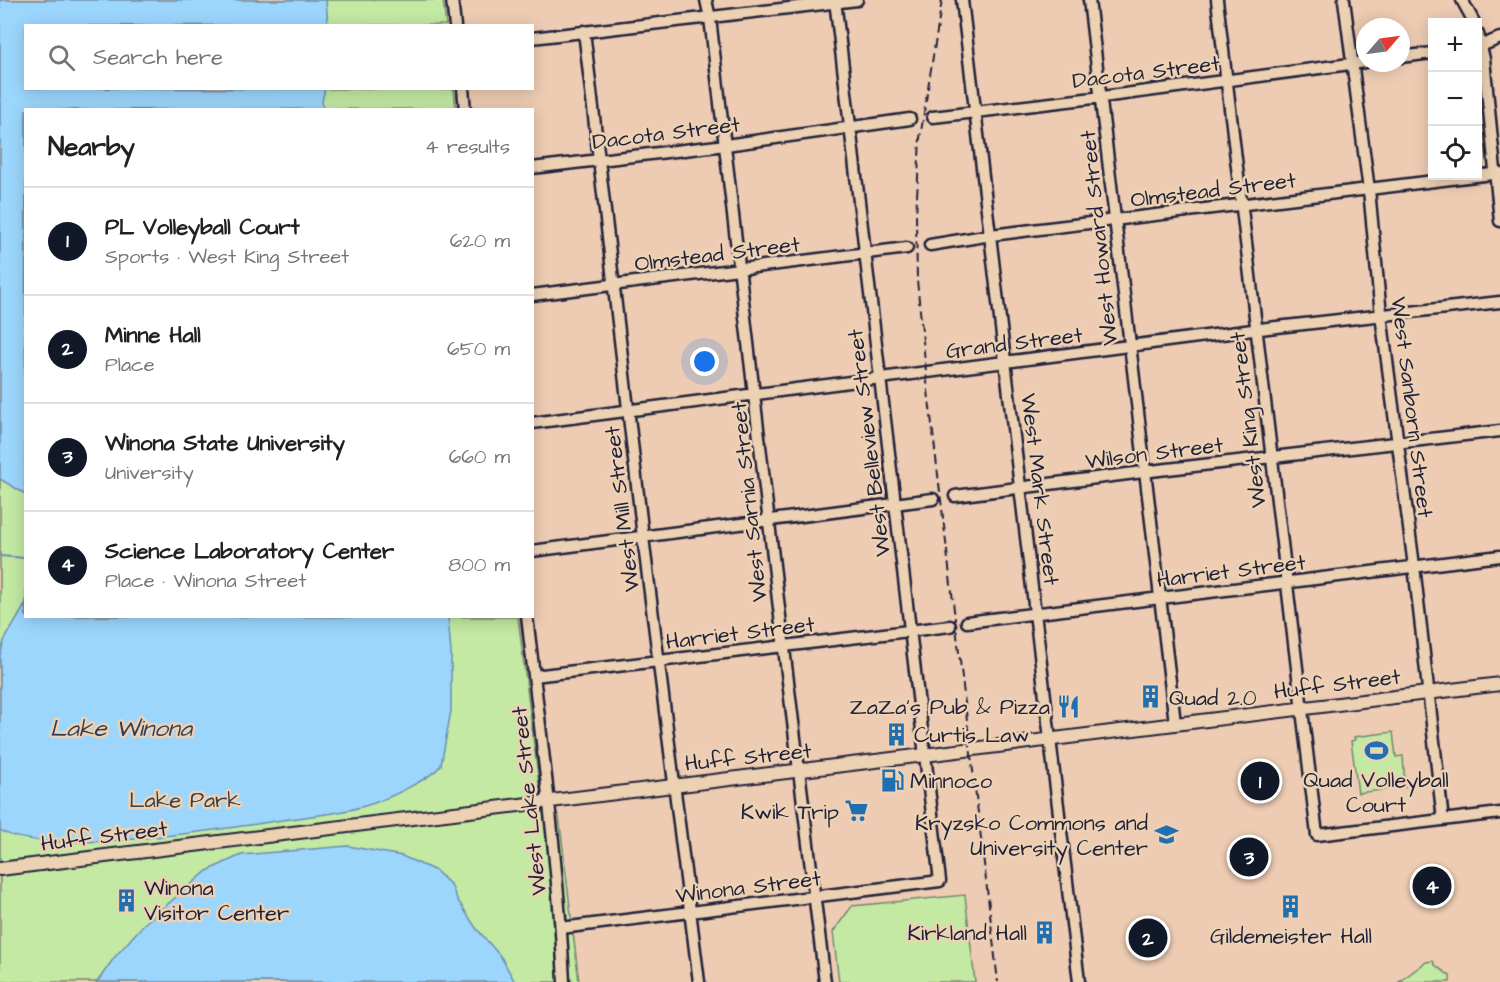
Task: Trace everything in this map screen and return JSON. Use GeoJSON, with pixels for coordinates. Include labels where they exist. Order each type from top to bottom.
{"type":"FeatureCollection","features":[{"type":"Feature","properties":{"kind":"main road","name":"Huff Street"},"geometry":{"type":"LineString","coordinates":[[0,869],[1500,684]]}},
{"type":"Feature","properties":{"kind":"street"},"geometry":{"type":"LineString","coordinates":[[452,0],[455,24]]}},
{"type":"Feature","properties":{"kind":"street","name":"West Sarnia Street"},"geometry":{"type":"LineString","coordinates":[[706,0],[726,145],[825,982]]}},
{"type":"Feature","properties":{"kind":"street","name":"West Sarnia Street"},"geometry":{"type":"LineString","coordinates":[[710,18],[712,0]]}},
{"type":"Feature","properties":{"kind":"street"},"geometry":{"type":"LineString","coordinates":[[534,38],[857,0]]}},
{"type":"Feature","properties":{"kind":"street","name":"West Mark Street"},"geometry":{"type":"LineString","coordinates":[[962,0],[1079,982]]}},
{"type":"Feature","properties":{"kind":"street","name":"West Howard Street"},"geometry":{"type":"LineString","coordinates":[[1089,0],[1175,723]]}},
{"type":"Feature","properties":{"kind":"street","name":"West King Street"},"geometry":{"type":"LineString","coordinates":[[1217,0],[1317,836],[1443,820]]}},
{"type":"Feature","properties":{"kind":"street","name":"West Sanborn Street"},"geometry":{"type":"LineString","coordinates":[[1344,0],[1369,189],[1381,315],[1414,566],[1443,820]]}},
{"type":"Feature","properties":{"kind":"street"},"geometry":{"type":"LineString","coordinates":[[1462,0],[1471,18]]}},
{"type":"Feature","properties":{"kind":"street","name":"West Belleview Street"},"geometry":{"type":"LineString","coordinates":[[835,1],[940,881]]}},
{"type":"Feature","properties":{"kind":"street","name":"West Mill Street"},"geometry":{"type":"LineString","coordinates":[[584,31],[643,537],[699,982]]}},
{"type":"Feature","properties":{"kind":"street"},"geometry":{"type":"LineString","coordinates":[[1482,45],[1500,38]]}},
{"type":"Feature","properties":{"kind":"street"},"geometry":{"type":"LineString","coordinates":[[1410,56],[1428,54]]}},
{"type":"Feature","properties":{"kind":"street"},"geometry":{"type":"LineString","coordinates":[[1482,54],[1497,173],[1500,221]]}},
{"type":"Feature","properties":{"kind":"street","name":"Dacota Street"},"geometry":{"type":"LineString","coordinates":[[933,117],[1356,63]]}},
{"type":"Feature","properties":{"kind":"street"},"geometry":{"type":"LineString","coordinates":[[463,90],[465,108]]}},
{"type":"Feature","properties":{"kind":"street","name":"Dacota Street"},"geometry":{"type":"LineString","coordinates":[[534,168],[726,145],[910,119]]}},
{"type":"Feature","properties":{"kind":"street","name":"Olmstead Street"},"geometry":{"type":"LineString","coordinates":[[930,245],[991,235],[1497,173]]}},
{"type":"Feature","properties":{"kind":"street","name":"Olmstead Street"},"geometry":{"type":"LineString","coordinates":[[534,295],[907,248]]}},
{"type":"Feature","properties":{"kind":"street","name":"Grand Street"},"geometry":{"type":"LineString","coordinates":[[534,423],[1256,330],[1500,302]]}},
{"type":"Feature","properties":{"kind":"street","name":"Wilson Street"},"geometry":{"type":"LineString","coordinates":[[955,496],[1500,432]]}},
{"type":"Feature","properties":{"kind":"street"},"geometry":{"type":"LineString","coordinates":[[534,550],[933,499]]}},
{"type":"Feature","properties":{"kind":"street","name":"Harriet Street"},"geometry":{"type":"LineString","coordinates":[[967,622],[1500,556]]}},
{"type":"Feature","properties":{"kind":"street","name":"West Lake Street"},"geometry":{"type":"LineString","coordinates":[[527,618],[550,802],[564,982]]}},
{"type":"Feature","properties":{"kind":"street","name":"Harriet Street"},"geometry":{"type":"LineString","coordinates":[[534,676],[950,626]]}},
{"type":"Feature","properties":{"kind":"street"},"geometry":{"type":"LineString","coordinates":[[1443,820],[1500,813]]}},
{"type":"Feature","properties":{"kind":"street","name":"Winona Street"},"geometry":{"type":"LineString","coordinates":[[561,928],[940,881]]}},
{"type":"Feature","properties":{"kind":"green space","name":"Lake Park"},"geometry":{"type":"Polygon","coordinates":[[[0,0],[443,0],[446,24],[24,24],[24,90],[454,90],[456,108],[24,108],[24,618],[518,618],[540,792],[559,816],[579,982],[0,982],[0,0]]]}},
{"type":"Feature","properties":{"kind":"green space"},"geometry":{"type":"Polygon","coordinates":[[[1393,732],[1396,757],[1403,756],[1405,787],[1358,793],[1351,741],[1355,740],[1354,737],[1393,732]]]}},
{"type":"Feature","properties":{"kind":"green space"},"geometry":{"type":"Polygon","coordinates":[[[1270,772],[1272,788],[1249,791],[1247,774],[1270,772]]]}},
{"type":"Feature","properties":{"kind":"green space"},"geometry":{"type":"Polygon","coordinates":[[[965,895],[975,982],[839,982],[833,932],[852,906],[965,895]]]}},
{"type":"Feature","properties":{"kind":"green space"},"geometry":{"type":"Polygon","coordinates":[[[1433,961],[1450,976],[1450,982],[1399,982],[1426,962],[1433,961]]]}},
{"type":"Feature","properties":{"kind":"water"},"geometry":{"type":"Polygon","coordinates":[[[0,0],[326,0],[328,24],[24,24],[24,90],[325,90],[323,108],[24,108],[24,493],[0,479],[0,0]]]}},
{"type":"Feature","properties":{"kind":"water","name":"Lake Winona"},"geometry":{"type":"Polygon","coordinates":[[[24,607],[24,618],[448,618],[451,653],[451,711],[441,765],[420,781],[390,796],[350,810],[216,830],[134,839],[53,842],[22,838],[0,830],[0,655],[4,641],[24,607]]]}},
{"type":"Feature","properties":{"kind":"water"},"geometry":{"type":"Polygon","coordinates":[[[348,846],[402,856],[436,871],[451,885],[457,899],[476,928],[501,957],[515,982],[97,982],[114,958],[144,924],[207,871],[241,855],[348,846]]]}},
{"type":"Feature","properties":{"kind":"waterway"},"geometry":{"type":"LineString","coordinates":[[0,556],[24,558]]}},
{"type":"Feature","properties":{"kind":"railway"},"geometry":{"type":"LineString","coordinates":[[942,0],[920,138],[916,216],[917,280],[998,982]]}},
{"type":"Feature","properties":{"kind":"place","name":"Quad 2.0"},"geometry":{"type":"Point","coordinates":[1151,697]}},
{"type":"Feature","properties":{"kind":"place","name":"ZaZa's Pub & Pizza"},"geometry":{"type":"Point","coordinates":[1068,706]}},
{"type":"Feature","properties":{"kind":"place","name":"Curtis Law"},"geometry":{"type":"Point","coordinates":[896,734]}},
{"type":"Feature","properties":{"kind":"place","name":"Quad Volleyball Court"},"geometry":{"type":"Point","coordinates":[1376,750]}},
{"type":"Feature","properties":{"kind":"place","name":"Minnoco"},"geometry":{"type":"Point","coordinates":[892,780]}},
{"type":"Feature","properties":{"kind":"place","name":"PL Volleyball Court"},"geometry":{"type":"Point","coordinates":[1260,781]}},
{"type":"Feature","properties":{"kind":"place","name":"Kwik Trip"},"geometry":{"type":"Point","coordinates":[857,811]}},
{"type":"Feature","properties":{"kind":"place","name":"Kryzsko Commons and University Center"},"geometry":{"type":"Point","coordinates":[1166,835]}},
{"type":"Feature","properties":{"kind":"place","name":"Winona State University"},"geometry":{"type":"Point","coordinates":[1249,857]}},
{"type":"Feature","properties":{"kind":"place","name":"Science Laboratory Center"},"geometry":{"type":"Point","coordinates":[1432,886]}},
{"type":"Feature","properties":{"kind":"place","name":"Winona Visitor Center"},"geometry":{"type":"Point","coordinates":[126,900]}},
{"type":"Feature","properties":{"kind":"place","name":"Gildemeister Hall"},"geometry":{"type":"Point","coordinates":[1291,906]}},
{"type":"Feature","properties":{"kind":"place","name":"Kirkland Hall"},"geometry":{"type":"Point","coordinates":[1045,932]}},
{"type":"Feature","properties":{"kind":"place","name":"Minne Hall"},"geometry":{"type":"Point","coordinates":[1148,938]}}]}
